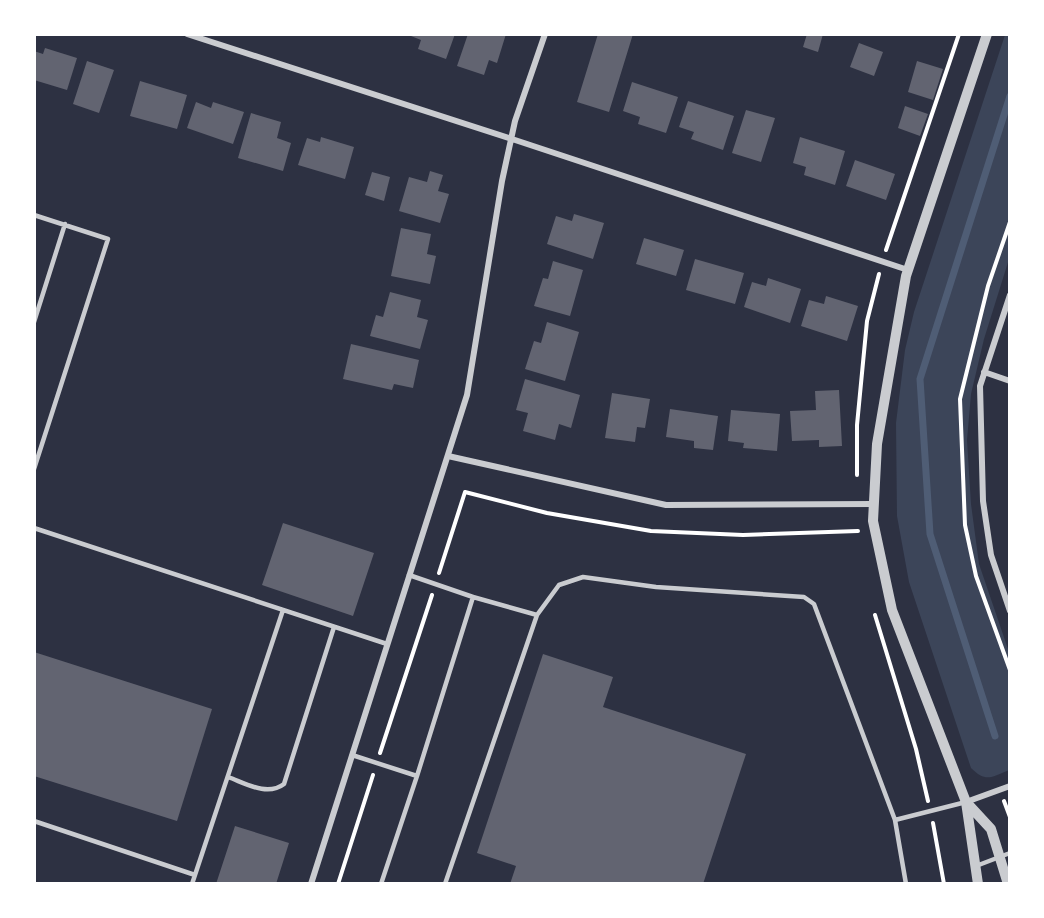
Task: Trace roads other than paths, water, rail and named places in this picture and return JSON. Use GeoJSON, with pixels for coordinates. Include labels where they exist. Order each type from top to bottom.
{"type":"FeatureCollection","features":[{"type":"Feature","properties":{"kind":"street"},"geometry":{"type":"LineString","coordinates":[[187,34],[908,270]]}},
{"type":"Feature","properties":{"kind":"street"},"geometry":{"type":"LineString","coordinates":[[311,884],[466,395],[502,181],[515,121],[544,34]]}},
{"type":"Feature","properties":{"kind":"street"},"geometry":{"type":"LineString","coordinates":[[978,884],[966,802],[892,610],[873,521],[877,444],[908,270],[987,34]]}},
{"type":"Feature","properties":{"kind":"street"},"geometry":{"type":"LineString","coordinates":[[1010,295],[980,386],[983,501],[991,555],[1010,611]]}},
{"type":"Feature","properties":{"kind":"street"},"geometry":{"type":"LineString","coordinates":[[984,372],[1010,381]]}},
{"type":"Feature","properties":{"kind":"street"},"geometry":{"type":"LineString","coordinates":[[448,456],[666,505],[874,504]]}},
{"type":"Feature","properties":{"kind":"street"},"geometry":{"type":"LineString","coordinates":[[966,802],[1010,786]]}},
{"type":"Feature","properties":{"kind":"street"},"geometry":{"type":"LineString","coordinates":[[966,802],[991,829],[1005,855],[1008,884]]}},
{"type":"Feature","properties":{"kind":"lane"},"geometry":{"type":"LineString","coordinates":[[34,215],[108,239],[34,469]]}},
{"type":"Feature","properties":{"kind":"lane"},"geometry":{"type":"LineString","coordinates":[[34,322],[65,224]]}},
{"type":"Feature","properties":{"kind":"lane"},"geometry":{"type":"LineString","coordinates":[[34,528],[387,644]]}},
{"type":"Feature","properties":{"kind":"lane"},"geometry":{"type":"LineString","coordinates":[[409,575],[473,597],[537,615]]}},
{"type":"Feature","properties":{"kind":"lane"},"geometry":{"type":"LineString","coordinates":[[445,884],[537,615],[559,585],[583,577],[656,587],[804,597],[814,604],[895,820],[906,884]]}},
{"type":"Feature","properties":{"kind":"lane"},"geometry":{"type":"LineString","coordinates":[[381,884],[473,597]]}},
{"type":"Feature","properties":{"kind":"lane"},"geometry":{"type":"LineString","coordinates":[[192,884],[283,610]]}},
{"type":"Feature","properties":{"kind":"lane"},"geometry":{"type":"LineString","coordinates":[[228,777],[263,790],[277,790],[284,784],[334,627]]}},
{"type":"Feature","properties":{"kind":"lane"},"geometry":{"type":"LineString","coordinates":[[352,754],[417,776]]}},
{"type":"Feature","properties":{"kind":"lane"},"geometry":{"type":"LineString","coordinates":[[895,820],[966,802]]}},
{"type":"Feature","properties":{"kind":"lane"},"geometry":{"type":"LineString","coordinates":[[34,821],[195,875]]}},
{"type":"Feature","properties":{"kind":"lane"},"geometry":{"type":"LineString","coordinates":[[976,866],[1005,855]]}},
{"type":"Feature","properties":{"kind":"waterway"},"geometry":{"type":"LineString","coordinates":[[995,736],[930,534],[920,379],[1010,96]]}}]}
